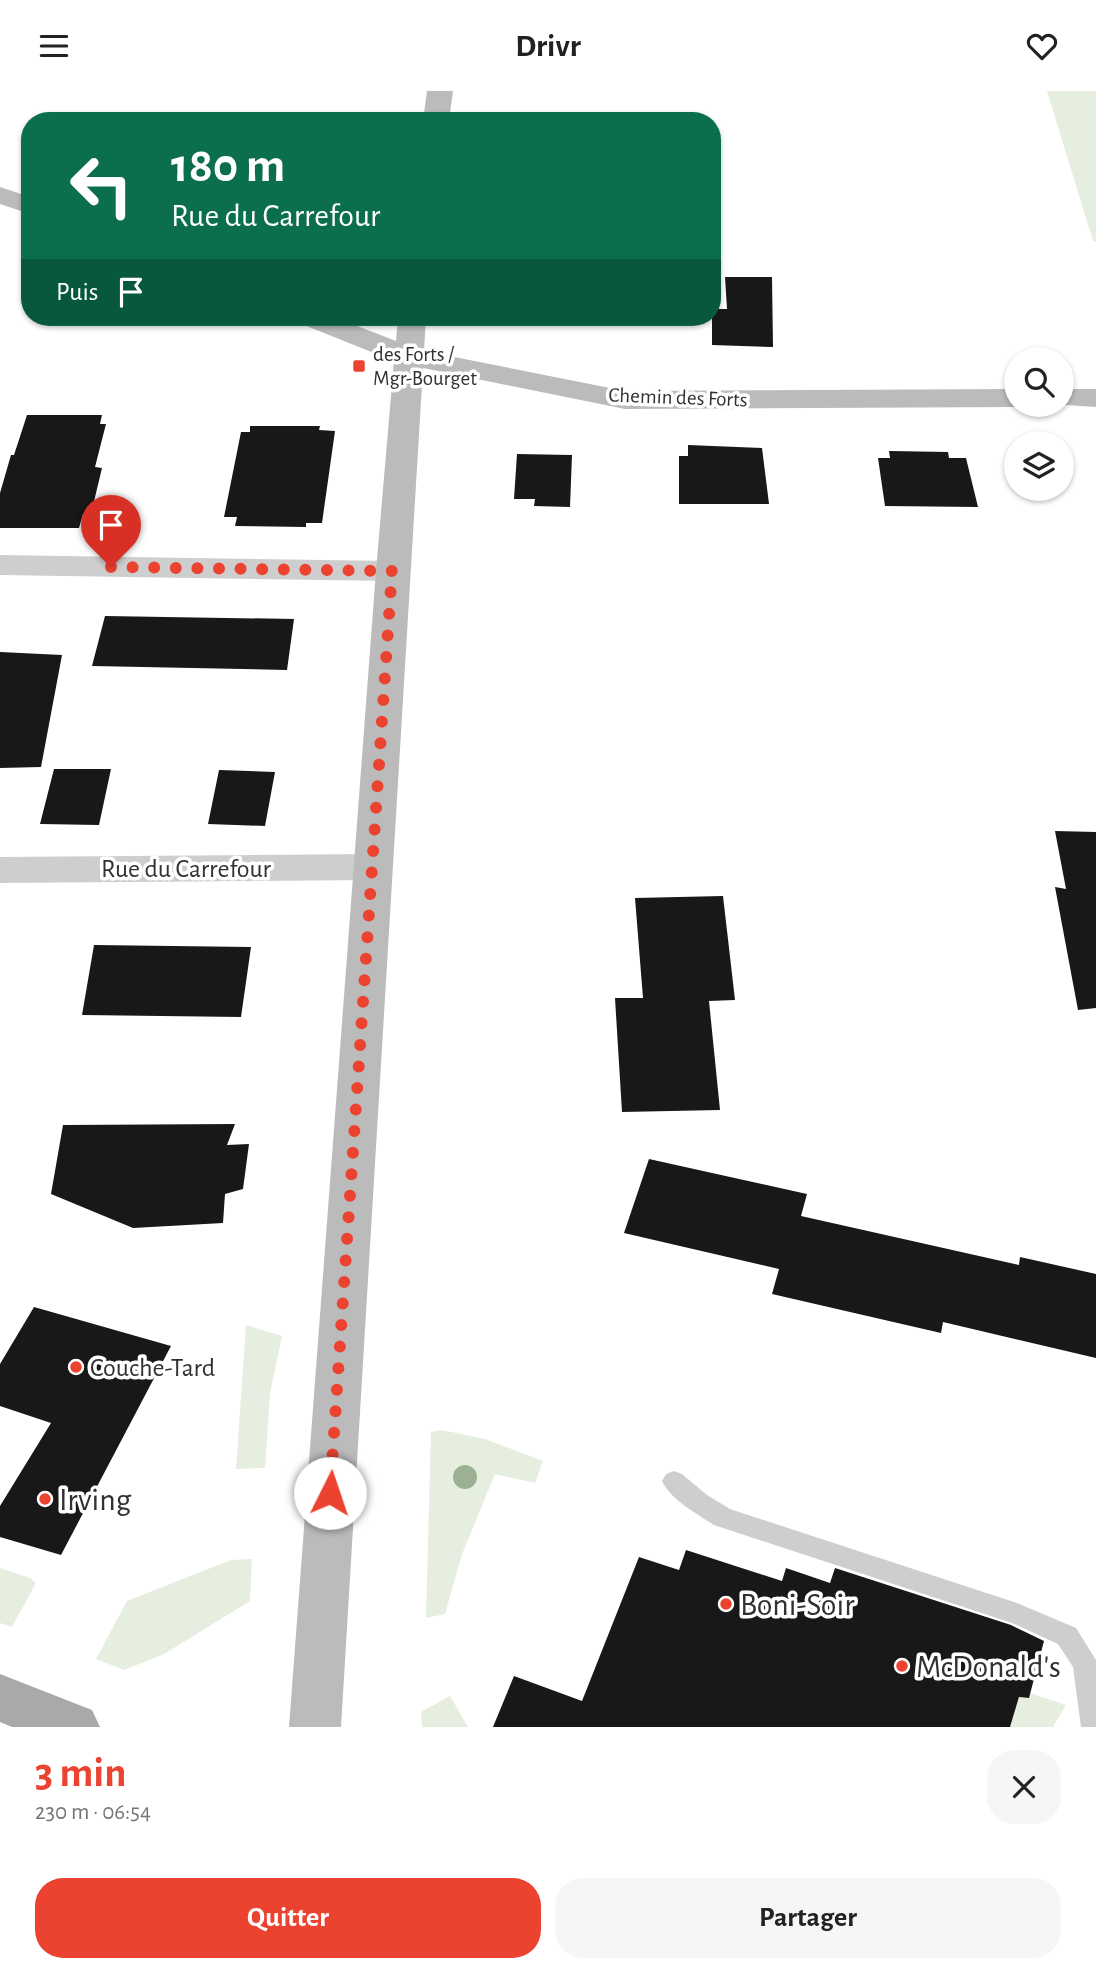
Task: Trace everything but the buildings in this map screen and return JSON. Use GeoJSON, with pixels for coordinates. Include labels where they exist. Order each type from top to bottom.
{"type":"FeatureCollection","features":[{"type":"Feature","properties":{"kind":"main road"},"geometry":{"type":"LineString","coordinates":[[0,1698],[74,1727]]}},
{"type":"Feature","properties":{"kind":"street"},"geometry":{"type":"LineString","coordinates":[[437,112],[440,91]]}},
{"type":"Feature","properties":{"kind":"street"},"geometry":{"type":"LineString","coordinates":[[0,195],[21,203]]}},
{"type":"Feature","properties":{"kind":"street","name":"Chemin des Forts"},"geometry":{"type":"LineString","coordinates":[[332,326],[407,356],[625,400],[1004,398]]}},
{"type":"Feature","properties":{"kind":"street"},"geometry":{"type":"LineString","coordinates":[[315,1727],[411,326]]}},
{"type":"Feature","properties":{"kind":"street"},"geometry":{"type":"LineString","coordinates":[[1074,398],[1096,398]]}},
{"type":"Feature","properties":{"kind":"street"},"geometry":{"type":"LineString","coordinates":[[0,565],[392,571]]}},
{"type":"Feature","properties":{"kind":"street","name":"Rue du Carrefour"},"geometry":{"type":"LineString","coordinates":[[0,870],[372,867]]}},
{"type":"Feature","properties":{"kind":"lane"},"geometry":{"type":"LineString","coordinates":[[674,1481],[698,1502],[723,1517],[1004,1609],[1067,1636],[1085,1664],[1089,1722]]}},
{"type":"Feature","properties":{"kind":"green space"},"geometry":{"type":"Polygon","coordinates":[[[1047,91],[1096,91],[1096,242],[1093,241],[1047,91]]]}},
{"type":"Feature","properties":{"kind":"green space"},"geometry":{"type":"Polygon","coordinates":[[[246,1325],[282,1336],[270,1393],[265,1468],[236,1469],[246,1325]]]}},
{"type":"Feature","properties":{"kind":"green space"},"geometry":{"type":"Polygon","coordinates":[[[442,1430],[485,1439],[543,1461],[535,1483],[495,1474],[462,1554],[445,1614],[426,1618],[431,1432],[442,1430]]]}},
{"type":"Feature","properties":{"kind":"green space"},"geometry":{"type":"Polygon","coordinates":[[[252,1559],[250,1601],[164,1654],[124,1670],[96,1659],[127,1601],[231,1560],[252,1559]]]}},
{"type":"Feature","properties":{"kind":"green space"},"geometry":{"type":"Polygon","coordinates":[[[0,1568],[30,1578],[36,1583],[12,1627],[0,1623],[0,1568]]]}},
{"type":"Feature","properties":{"kind":"green space"},"geometry":{"type":"Polygon","coordinates":[[[1030,1693],[1066,1705],[1053,1727],[1010,1727],[1019,1697],[1028,1698],[1030,1693]]]}},
{"type":"Feature","properties":{"kind":"green space"},"geometry":{"type":"Polygon","coordinates":[[[450,1696],[468,1727],[422,1727],[421,1712],[450,1696]]]}},
{"type":"Feature","properties":{"kind":"place","name":"des Forts / Mgr-Bourget"},"geometry":{"type":"Point","coordinates":[359,366]}},
{"type":"Feature","properties":{"kind":"place","name":"Couche-Tard"},"geometry":{"type":"Point","coordinates":[76,1367]}},
{"type":"Feature","properties":{"kind":"place","name":"Irving"},"geometry":{"type":"Point","coordinates":[45,1499]}},
{"type":"Feature","properties":{"kind":"place","name":"Boni-Soir"},"geometry":{"type":"Point","coordinates":[726,1604]}},
{"type":"Feature","properties":{"kind":"place","name":"McDonald's"},"geometry":{"type":"Point","coordinates":[902,1666]}},
{"type":"Feature","properties":{"kind":"route"},"geometry":{"type":"LineString","coordinates":[[111,567],[392,571],[330,1493]]}}]}
